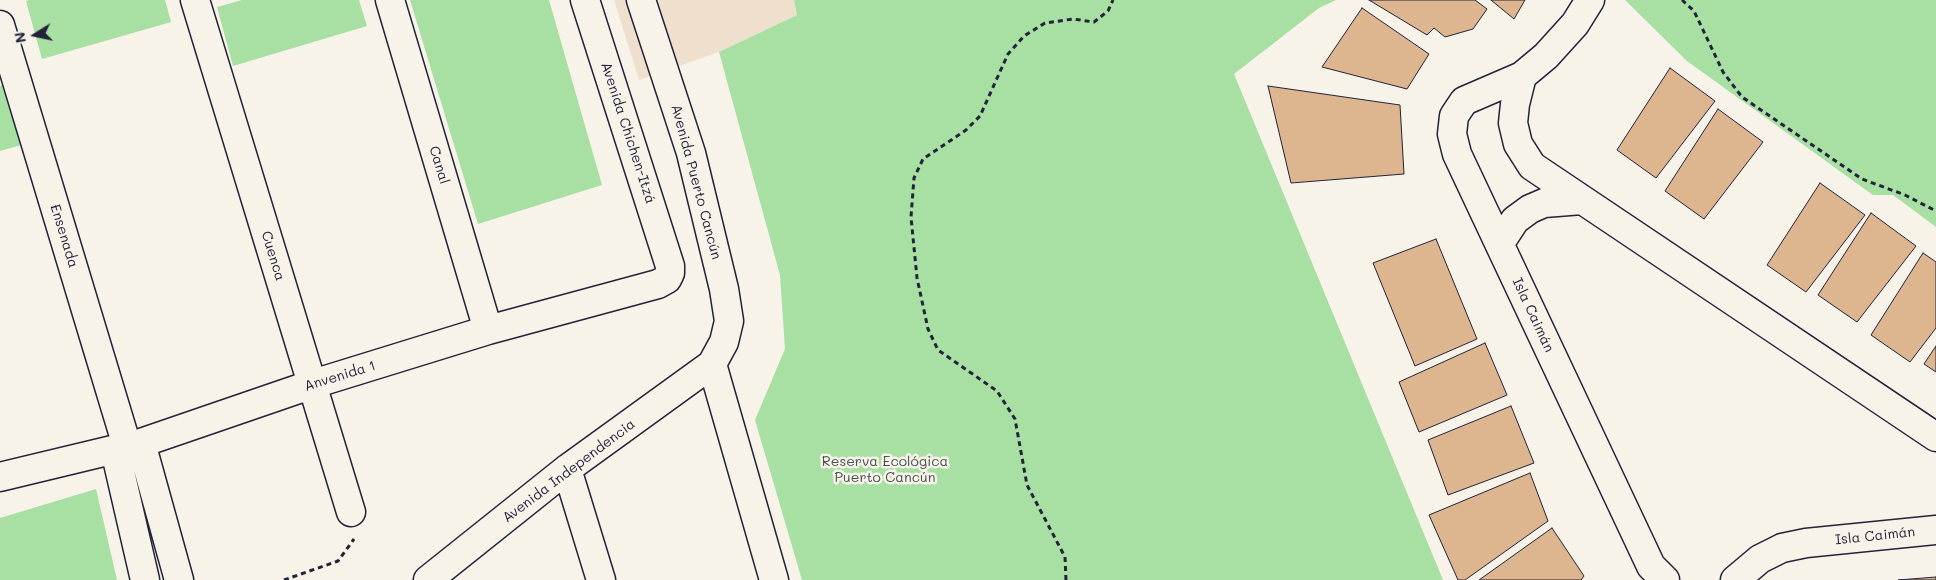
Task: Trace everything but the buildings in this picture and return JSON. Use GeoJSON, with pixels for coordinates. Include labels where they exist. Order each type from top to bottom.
{"type":"FeatureCollection","features":[{"type":"Feature","properties":{"kind":"street","name":"Cuenca"},"geometry":{"type":"LineString","coordinates":[[195,0],[351,512]]}},
{"type":"Feature","properties":{"kind":"street","name":"Canal"},"geometry":{"type":"LineString","coordinates":[[390,0],[488,330]]}},
{"type":"Feature","properties":{"kind":"street","name":"Avenida Chichen-Itzá"},"geometry":{"type":"LineString","coordinates":[[585,0],[670,266]]}},
{"type":"Feature","properties":{"kind":"street","name":"Avenida Puerto Cancún"},"geometry":{"type":"LineString","coordinates":[[641,0],[691,153],[724,289],[729,321],[724,342],[712,364]]}},
{"type":"Feature","properties":{"kind":"street","name":"Isla Caimán"},"geometry":{"type":"LineString","coordinates":[[1590,0],[1575,24],[1546,56],[1522,76],[1464,101],[1454,116],[1452,134],[1457,154],[1651,566],[1665,580]]}},
{"type":"Feature","properties":{"kind":"street","name":"Ensenada"},"geometry":{"type":"LineString","coordinates":[[0,25],[128,446],[178,580]]}},
{"type":"Feature","properties":{"kind":"street"},"geometry":{"type":"LineString","coordinates":[[1522,76],[1515,104],[1513,123],[1518,144],[1532,166],[1935,438]]}},
{"type":"Feature","properties":{"kind":"street"},"geometry":{"type":"LineString","coordinates":[[1500,242],[1516,220],[1530,209],[1544,203],[1582,200]]}},
{"type":"Feature","properties":{"kind":"street","name":"Anvenida 1"},"geometry":{"type":"LineString","coordinates":[[0,477],[128,446],[313,384],[488,330],[658,284],[667,279],[670,273],[670,266]]}},
{"type":"Feature","properties":{"kind":"street","name":"Avenida Independencia"},"geometry":{"type":"LineString","coordinates":[[435,578],[568,469],[712,364]]}},
{"type":"Feature","properties":{"kind":"street"},"geometry":{"type":"LineString","coordinates":[[712,364],[774,580]]}},
{"type":"Feature","properties":{"kind":"street","name":"Ensenada"},"geometry":{"type":"LineString","coordinates":[[128,446],[145,580]]}},
{"type":"Feature","properties":{"kind":"street"},"geometry":{"type":"LineString","coordinates":[[568,469],[602,580]]}},
{"type":"Feature","properties":{"kind":"street","name":"Isla Caimán"},"geometry":{"type":"LineString","coordinates":[[1735,580],[1760,559],[1782,548],[1806,543],[1930,527]]}},
{"type":"Feature","properties":{"kind":"path"},"geometry":{"type":"LineString","coordinates":[[1066,580],[1065,557],[1027,485],[1015,419],[997,391],[938,350],[928,329],[917,278],[911,217],[914,178],[923,158],[966,130],[980,116],[1008,54],[1024,36],[1045,23],[1073,19],[1094,22],[1108,11],[1112,0]]}},
{"type":"Feature","properties":{"kind":"path"},"geometry":{"type":"LineString","coordinates":[[1682,0],[1694,11],[1723,72],[1742,97],[1862,179],[1905,195],[1936,211]]}},
{"type":"Feature","properties":{"kind":"path"},"geometry":{"type":"LineString","coordinates":[[284,580],[338,561],[356,536],[351,512]]}},
{"type":"Feature","properties":{"kind":"shaded area"},"geometry":{"type":"Polygon","coordinates":[[[614,0],[794,0],[797,15],[719,52],[639,80],[614,0]]]}},
{"type":"Feature","properties":{"kind":"green space"},"geometry":{"type":"Polygon","coordinates":[[[165,0],[171,22],[42,59],[26,1],[165,0]]]}},
{"type":"Feature","properties":{"kind":"green space"},"geometry":{"type":"Polygon","coordinates":[[[242,0],[359,0],[367,26],[233,66],[217,7],[242,0]]]}},
{"type":"Feature","properties":{"kind":"green space"},"geometry":{"type":"Polygon","coordinates":[[[410,0],[549,0],[602,185],[478,224],[410,0]]]}},
{"type":"Feature","properties":{"kind":"green space","name":"Reserva Ecológica Puerto Cancún"},"geometry":{"type":"Polygon","coordinates":[[[794,0],[1336,0],[1319,8],[1234,74],[1443,580],[802,580],[755,420],[785,349],[780,275],[719,52],[797,15],[794,0]]]}},
{"type":"Feature","properties":{"kind":"green space"},"geometry":{"type":"Polygon","coordinates":[[[1625,0],[1936,0],[1936,227],[1893,195],[1873,195],[1687,61],[1625,0]]]}},
{"type":"Feature","properties":{"kind":"green space"},"geometry":{"type":"Polygon","coordinates":[[[2,85],[21,145],[0,151],[0,86],[2,85]]]}},
{"type":"Feature","properties":{"kind":"green space"},"geometry":{"type":"Polygon","coordinates":[[[96,489],[117,580],[0,580],[0,518],[96,489]]]}}]}
